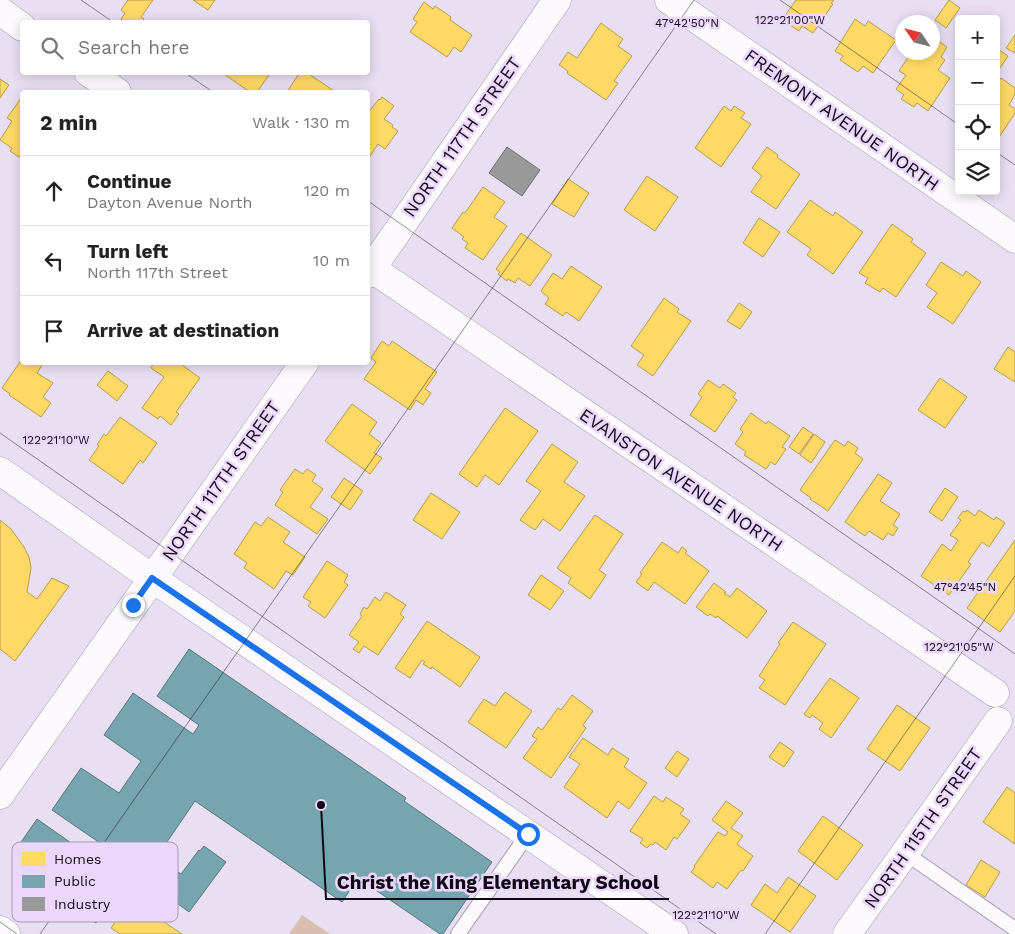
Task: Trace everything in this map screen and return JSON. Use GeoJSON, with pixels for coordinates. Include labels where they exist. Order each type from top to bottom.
{"type":"FeatureCollection","features":[{"type":"Feature","properties":{"kind":"street","name":"NORTH 117TH STREET"},"geometry":{"type":"LineString","coordinates":[[370,269],[557,0]]}},
{"type":"Feature","properties":{"kind":"street","name":"FREMONT AVENUE NORTH"},"geometry":{"type":"LineString","coordinates":[[669,0],[1015,240]]}},
{"type":"Feature","properties":{"kind":"street"},"geometry":{"type":"LineString","coordinates":[[0,11],[20,26]]}},
{"type":"Feature","properties":{"kind":"street"},"geometry":{"type":"LineString","coordinates":[[92,75],[114,90]]}},
{"type":"Feature","properties":{"kind":"street","name":"EVANSTON AVENUE NORTH"},"geometry":{"type":"LineString","coordinates":[[370,271],[1005,689]]}},
{"type":"Feature","properties":{"kind":"street","name":"NORTH 117TH STREET"},"geometry":{"type":"LineString","coordinates":[[0,795],[303,365]]}},
{"type":"Feature","properties":{"kind":"street"},"geometry":{"type":"LineString","coordinates":[[0,472],[674,934]]}},
{"type":"Feature","properties":{"kind":"street"},"geometry":{"type":"LineString","coordinates":[[1005,689],[992,699],[991,706],[992,713],[996,719],[1007,723]]}},
{"type":"Feature","properties":{"kind":"street","name":"NORTH 115TH STREET"},"geometry":{"type":"LineString","coordinates":[[847,934],[905,853],[1007,723]]}},
{"type":"Feature","properties":{"kind":"street"},"geometry":{"type":"LineString","coordinates":[[0,930],[6,934]]}},
{"type":"Feature","properties":{"kind":"lane"},"geometry":{"type":"LineString","coordinates":[[458,934],[528,834]]}},
{"type":"Feature","properties":{"kind":"lane"},"geometry":{"type":"LineString","coordinates":[[905,853],[1015,929]]}},
{"type":"Feature","properties":{"kind":"shaded area"},"geometry":{"type":"Polygon","coordinates":[[[302,915],[330,934],[289,934],[302,915]]]}},
{"type":"Feature","properties":{"kind":"building: Homes"},"geometry":{"type":"Polygon","coordinates":[[[128,0],[153,0],[141,17],[143,20],[122,20],[121,19],[125,13],[121,10],[128,0]]]}},
{"type":"Feature","properties":{"kind":"building: Homes"},"geometry":{"type":"Polygon","coordinates":[[[193,0],[215,0],[208,10],[193,0]]]}},
{"type":"Feature","properties":{"kind":"building: Homes"},"geometry":{"type":"Polygon","coordinates":[[[796,0],[834,0],[813,33],[802,26],[799,31],[782,20],[796,0]]]}},
{"type":"Feature","properties":{"kind":"building: Homes"},"geometry":{"type":"Polygon","coordinates":[[[949,0],[960,8],[946,28],[940,24],[938,15],[949,0]]]}},
{"type":"Feature","properties":{"kind":"building: Homes"},"geometry":{"type":"Polygon","coordinates":[[[424,2],[433,9],[435,6],[451,17],[450,20],[472,35],[461,52],[454,47],[447,57],[410,32],[417,22],[413,19],[424,2]]]}},
{"type":"Feature","properties":{"kind":"building: Homes"},"geometry":{"type":"Polygon","coordinates":[[[855,19],[865,26],[868,21],[895,39],[873,73],[863,66],[858,72],[840,60],[843,56],[835,51],[855,19]]]}},
{"type":"Feature","properties":{"kind":"building: Homes"},"geometry":{"type":"Polygon","coordinates":[[[601,23],[623,39],[618,46],[632,56],[614,81],[618,83],[606,100],[567,73],[568,71],[559,65],[568,52],[577,58],[601,23]]]}},
{"type":"Feature","properties":{"kind":"building: Homes"},"geometry":{"type":"Polygon","coordinates":[[[1015,35],[1015,53],[1006,48],[1015,35]]]}},
{"type":"Feature","properties":{"kind":"building: Homes"},"geometry":{"type":"Polygon","coordinates":[[[940,42],[947,47],[941,57],[945,60],[938,70],[950,78],[928,111],[917,103],[914,107],[901,99],[904,95],[896,89],[906,75],[899,71],[906,60],[940,60],[940,42]]]}},
{"type":"Feature","properties":{"kind":"building: Homes"},"geometry":{"type":"Polygon","coordinates":[[[1000,51],[1008,56],[1000,68],[1000,51]]]}},
{"type":"Feature","properties":{"kind":"building: Homes"},"geometry":{"type":"Polygon","coordinates":[[[225,75],[269,75],[258,90],[247,90],[225,75]]]}},
{"type":"Feature","properties":{"kind":"building: Homes"},"geometry":{"type":"Polygon","coordinates":[[[298,75],[310,75],[333,90],[288,90],[298,75]]]}},
{"type":"Feature","properties":{"kind":"building: Homes"},"geometry":{"type":"Polygon","coordinates":[[[1001,78],[1015,88],[1015,94],[1009,105],[1015,109],[1015,113],[1000,136],[1000,105],[1001,78]]]}},
{"type":"Feature","properties":{"kind":"building: Homes"},"geometry":{"type":"Polygon","coordinates":[[[0,79],[9,85],[0,98],[0,79]]]}},
{"type":"Feature","properties":{"kind":"building: Homes"},"geometry":{"type":"Polygon","coordinates":[[[382,97],[394,106],[384,119],[398,131],[385,149],[378,144],[370,156],[370,110],[382,97]]]}},
{"type":"Feature","properties":{"kind":"building: Homes"},"geometry":{"type":"Polygon","coordinates":[[[20,100],[20,158],[10,151],[12,148],[0,140],[12,121],[7,118],[20,100]]]}},
{"type":"Feature","properties":{"kind":"building: Homes"},"geometry":{"type":"Polygon","coordinates":[[[724,106],[731,111],[734,106],[745,113],[741,118],[751,124],[721,167],[695,148],[724,106]]]}},
{"type":"Feature","properties":{"kind":"building: Homes"},"geometry":{"type":"Polygon","coordinates":[[[767,147],[800,174],[776,209],[751,192],[762,176],[752,168],[767,147]]]}},
{"type":"Feature","properties":{"kind":"building: Homes"},"geometry":{"type":"Polygon","coordinates":[[[647,176],[678,197],[655,231],[624,210],[647,176]]]}},
{"type":"Feature","properties":{"kind":"building: Homes"},"geometry":{"type":"Polygon","coordinates":[[[568,179],[589,193],[574,217],[552,204],[568,179]]]}},
{"type":"Feature","properties":{"kind":"building: Homes"},"geometry":{"type":"Polygon","coordinates":[[[483,187],[505,202],[494,217],[507,226],[483,260],[465,248],[468,243],[462,239],[464,237],[452,228],[483,187]]]}},
{"type":"Feature","properties":{"kind":"building: Homes"},"geometry":{"type":"Polygon","coordinates":[[[810,200],[833,216],[835,212],[863,232],[833,274],[807,255],[811,249],[787,232],[810,200]]]}},
{"type":"Feature","properties":{"kind":"building: Homes"},"geometry":{"type":"Polygon","coordinates":[[[759,218],[780,232],[763,257],[743,243],[759,218]]]}},
{"type":"Feature","properties":{"kind":"building: Homes"},"geometry":{"type":"Polygon","coordinates":[[[892,224],[913,239],[911,242],[926,253],[896,297],[883,288],[880,292],[865,283],[868,278],[859,273],[892,224]]]}},
{"type":"Feature","properties":{"kind":"building: Homes"},"geometry":{"type":"Polygon","coordinates":[[[521,233],[552,255],[530,286],[518,278],[515,283],[508,279],[507,281],[498,274],[500,272],[496,269],[521,233]]]}},
{"type":"Feature","properties":{"kind":"building: Homes"},"geometry":{"type":"Polygon","coordinates":[[[941,262],[963,276],[966,271],[981,282],[953,324],[927,307],[937,293],[926,285],[941,262]]]}},
{"type":"Feature","properties":{"kind":"building: Homes"},"geometry":{"type":"Polygon","coordinates":[[[571,266],[602,287],[579,321],[566,312],[563,316],[545,304],[549,298],[541,291],[553,273],[562,279],[571,266]]]}},
{"type":"Feature","properties":{"kind":"building: Homes"},"geometry":{"type":"Polygon","coordinates":[[[664,298],[679,309],[677,312],[691,321],[653,376],[637,365],[644,355],[631,346],[664,298]]]}},
{"type":"Feature","properties":{"kind":"building: Homes"},"geometry":{"type":"Polygon","coordinates":[[[739,303],[752,312],[740,329],[727,321],[739,303]]]}},
{"type":"Feature","properties":{"kind":"building: Homes"},"geometry":{"type":"Polygon","coordinates":[[[382,341],[389,346],[392,341],[437,372],[425,389],[431,393],[423,405],[416,400],[410,410],[364,379],[376,362],[371,358],[382,341]]]}},
{"type":"Feature","properties":{"kind":"building: Homes"},"geometry":{"type":"Polygon","coordinates":[[[1008,347],[1015,352],[1015,382],[994,369],[1008,347]]]}},
{"type":"Feature","properties":{"kind":"building: Homes"},"geometry":{"type":"Polygon","coordinates":[[[20,362],[20,365],[42,365],[37,373],[53,383],[43,397],[51,403],[41,417],[2,388],[20,362]]]}},
{"type":"Feature","properties":{"kind":"building: Homes"},"geometry":{"type":"Polygon","coordinates":[[[152,365],[182,365],[200,378],[176,412],[179,414],[171,425],[160,416],[158,419],[142,408],[164,377],[151,368],[152,365]]]}},
{"type":"Feature","properties":{"kind":"building: Homes"},"geometry":{"type":"Polygon","coordinates":[[[108,371],[128,386],[117,401],[97,385],[108,371]]]}},
{"type":"Feature","properties":{"kind":"building: Homes"},"geometry":{"type":"Polygon","coordinates":[[[940,378],[967,397],[945,428],[918,410],[940,378]]]}},
{"type":"Feature","properties":{"kind":"building: Homes"},"geometry":{"type":"Polygon","coordinates":[[[708,380],[720,388],[723,384],[736,393],[733,397],[737,400],[715,432],[690,415],[702,397],[698,394],[708,380]]]}},
{"type":"Feature","properties":{"kind":"building: Homes"},"geometry":{"type":"Polygon","coordinates":[[[352,404],[377,422],[369,434],[381,443],[374,453],[382,458],[370,474],[325,441],[352,404]]]}},
{"type":"Feature","properties":{"kind":"building: Homes"},"geometry":{"type":"Polygon","coordinates":[[[505,408],[538,431],[499,485],[485,475],[477,487],[459,474],[505,408]]]}},
{"type":"Feature","properties":{"kind":"building: Homes"},"geometry":{"type":"Polygon","coordinates":[[[751,413],[766,424],[768,421],[790,436],[782,447],[786,449],[775,465],[771,462],[766,469],[744,455],[746,452],[735,444],[743,432],[740,429],[751,413]]]}},
{"type":"Feature","properties":{"kind":"building: Homes"},"geometry":{"type":"Polygon","coordinates":[[[120,417],[157,443],[143,463],[140,460],[123,484],[89,460],[99,446],[97,445],[104,434],[106,436],[120,417]]]}},
{"type":"Feature","properties":{"kind":"building: Homes"},"geometry":{"type":"Polygon","coordinates":[[[803,427],[813,434],[799,454],[789,447],[803,427]]]}},
{"type":"Feature","properties":{"kind":"building: Homes"},"geometry":{"type":"Polygon","coordinates":[[[814,434],[825,442],[811,463],[800,455],[814,434]]]}},
{"type":"Feature","properties":{"kind":"building: Homes"},"geometry":{"type":"Polygon","coordinates":[[[835,440],[845,446],[848,441],[858,448],[855,453],[863,459],[828,511],[800,490],[835,440]]]}},
{"type":"Feature","properties":{"kind":"building: Homes"},"geometry":{"type":"Polygon","coordinates":[[[552,444],[578,462],[564,482],[585,496],[560,531],[543,519],[535,530],[520,520],[541,491],[526,481],[552,444]]]}},
{"type":"Feature","properties":{"kind":"building: Homes"},"geometry":{"type":"Polygon","coordinates":[[[295,469],[303,474],[307,469],[316,475],[312,481],[323,489],[310,507],[328,519],[317,534],[275,505],[283,492],[280,490],[295,469]]]}},
{"type":"Feature","properties":{"kind":"building: Homes"},"geometry":{"type":"Polygon","coordinates":[[[878,474],[892,483],[880,501],[900,514],[893,525],[898,528],[893,536],[888,533],[883,540],[869,531],[865,536],[845,522],[878,474]]]}},
{"type":"Feature","properties":{"kind":"building: Homes"},"geometry":{"type":"Polygon","coordinates":[[[344,478],[363,491],[350,510],[331,497],[344,478]]]}},
{"type":"Feature","properties":{"kind":"building: Homes"},"geometry":{"type":"Polygon","coordinates":[[[945,488],[958,497],[942,521],[929,512],[945,488]]]}},
{"type":"Feature","properties":{"kind":"building: Homes"},"geometry":{"type":"Polygon","coordinates":[[[431,493],[460,512],[442,539],[413,520],[431,493]]]}},
{"type":"Feature","properties":{"kind":"building: Homes"},"geometry":{"type":"Polygon","coordinates":[[[967,510],[975,516],[979,510],[994,520],[996,517],[1005,523],[989,547],[982,542],[968,562],[971,564],[949,595],[921,576],[942,544],[951,551],[958,540],[950,535],[961,520],[958,518],[963,511],[966,512],[967,510]]]}},
{"type":"Feature","properties":{"kind":"building: Homes"},"geometry":{"type":"Polygon","coordinates":[[[595,515],[623,534],[599,570],[606,575],[590,599],[568,583],[571,578],[557,568],[595,515]]]}},
{"type":"Feature","properties":{"kind":"building: Homes"},"geometry":{"type":"Polygon","coordinates":[[[268,517],[290,532],[283,542],[305,557],[293,575],[286,571],[274,589],[244,568],[247,563],[234,554],[255,522],[261,526],[268,517]]]}},
{"type":"Feature","properties":{"kind":"building: Homes"},"geometry":{"type":"Polygon","coordinates":[[[0,520],[11,529],[29,557],[31,568],[27,592],[37,599],[52,578],[69,586],[15,661],[0,649],[0,520]]]}},
{"type":"Feature","properties":{"kind":"building: Homes"},"geometry":{"type":"Polygon","coordinates":[[[1015,540],[1015,611],[1000,632],[967,608],[1015,540]]]}},
{"type":"Feature","properties":{"kind":"building: Homes"},"geometry":{"type":"Polygon","coordinates":[[[662,542],[678,553],[682,547],[687,551],[685,553],[709,571],[685,604],[654,582],[648,591],[636,582],[642,574],[640,573],[662,542]]]}},
{"type":"Feature","properties":{"kind":"building: Homes"},"geometry":{"type":"Polygon","coordinates":[[[327,561],[348,575],[344,582],[348,585],[325,618],[308,606],[311,602],[303,597],[327,561]]]}},
{"type":"Feature","properties":{"kind":"building: Homes"},"geometry":{"type":"Polygon","coordinates":[[[541,575],[564,591],[550,610],[528,595],[541,575]]]}},
{"type":"Feature","properties":{"kind":"building: Homes"},"geometry":{"type":"Polygon","coordinates":[[[714,583],[730,597],[737,588],[767,611],[747,638],[717,616],[716,618],[710,614],[708,616],[696,607],[714,583]]]}},
{"type":"Feature","properties":{"kind":"building: Homes"},"geometry":{"type":"Polygon","coordinates":[[[386,592],[406,605],[400,614],[404,617],[378,655],[364,646],[359,653],[353,649],[359,642],[349,635],[362,616],[360,614],[364,607],[367,609],[375,597],[380,601],[386,592]]]}},
{"type":"Feature","properties":{"kind":"building: Homes"},"geometry":{"type":"Polygon","coordinates":[[[427,621],[480,657],[460,687],[432,667],[431,669],[423,664],[425,662],[422,660],[410,678],[395,668],[427,621]]]}},
{"type":"Feature","properties":{"kind":"building: Homes"},"geometry":{"type":"Polygon","coordinates":[[[793,622],[826,644],[785,705],[759,688],[765,680],[759,676],[780,644],[778,643],[793,622]]]}},
{"type":"Feature","properties":{"kind":"building: Homes"},"geometry":{"type":"Polygon","coordinates":[[[830,678],[859,698],[831,738],[819,729],[823,723],[812,715],[810,718],[804,714],[830,678]]]}},
{"type":"Feature","properties":{"kind":"building: Homes"},"geometry":{"type":"Polygon","coordinates":[[[505,692],[532,711],[506,748],[468,722],[484,699],[495,706],[505,692]]]}},
{"type":"Feature","properties":{"kind":"building: Homes"},"geometry":{"type":"Polygon","coordinates":[[[572,695],[593,711],[583,725],[586,728],[551,778],[523,758],[537,739],[532,736],[538,727],[542,730],[558,708],[561,710],[572,695]]]}},
{"type":"Feature","properties":{"kind":"building: Homes"},"geometry":{"type":"Polygon","coordinates":[[[897,705],[930,728],[900,771],[867,749],[897,705]]]}},
{"type":"Feature","properties":{"kind":"building: Homes"},"geometry":{"type":"Polygon","coordinates":[[[583,738],[608,755],[612,748],[629,759],[624,767],[647,783],[629,809],[618,801],[607,818],[564,787],[580,764],[569,757],[583,738]]]}},
{"type":"Feature","properties":{"kind":"building: Homes"},"geometry":{"type":"Polygon","coordinates":[[[780,742],[794,752],[784,767],[769,757],[780,742]]]}},
{"type":"Feature","properties":{"kind":"building: Homes"},"geometry":{"type":"Polygon","coordinates":[[[677,751],[689,759],[677,777],[665,768],[677,751]]]}},
{"type":"Feature","properties":{"kind":"building: Homes"},"geometry":{"type":"Polygon","coordinates":[[[1007,787],[1015,793],[1015,844],[983,822],[1007,787]]]}},
{"type":"Feature","properties":{"kind":"building: Homes"},"geometry":{"type":"Polygon","coordinates":[[[654,796],[663,802],[666,797],[684,809],[680,814],[690,821],[677,839],[674,837],[666,850],[655,842],[647,848],[640,843],[643,839],[630,831],[654,796]]]}},
{"type":"Feature","properties":{"kind":"building: Homes"},"geometry":{"type":"Polygon","coordinates":[[[726,801],[743,813],[731,828],[743,836],[737,844],[753,856],[727,889],[717,882],[713,888],[691,872],[718,832],[725,836],[728,832],[712,820],[726,801]]]}},
{"type":"Feature","properties":{"kind":"building: Homes"},"geometry":{"type":"Polygon","coordinates":[[[823,816],[863,845],[837,880],[798,851],[823,816]]]}},
{"type":"Feature","properties":{"kind":"building: Homes"},"geometry":{"type":"Polygon","coordinates":[[[981,860],[1000,872],[985,897],[966,885],[981,860]]]}},
{"type":"Feature","properties":{"kind":"building: Homes"},"geometry":{"type":"Polygon","coordinates":[[[788,877],[816,896],[790,932],[751,905],[765,884],[777,893],[788,877]]]}},
{"type":"Feature","properties":{"kind":"building: Homes"},"geometry":{"type":"Polygon","coordinates":[[[115,922],[164,922],[182,934],[120,934],[111,928],[115,922]]]}},
{"type":"Feature","properties":{"kind":"building: Public"},"geometry":{"type":"Polygon","coordinates":[[[189,649],[406,798],[404,801],[492,862],[443,934],[440,934],[358,878],[342,902],[195,801],[167,842],[98,842],[52,810],[81,768],[119,793],[141,761],[104,735],[133,693],[193,734],[199,725],[157,696],[189,649]]]}},
{"type":"Feature","properties":{"kind":"building: Public"},"geometry":{"type":"Polygon","coordinates":[[[37,819],[70,842],[21,842],[37,819]]]}},
{"type":"Feature","properties":{"kind":"building: Public"},"geometry":{"type":"Polygon","coordinates":[[[204,846],[226,862],[189,912],[178,904],[178,872],[181,874],[204,846]]]}},
{"type":"Feature","properties":{"kind":"building: Industry"},"geometry":{"type":"Polygon","coordinates":[[[507,147],[540,170],[522,196],[489,173],[507,147]]]}},
{"type":"Feature","properties":{"kind":"place","name":"Christ the King Elementary School"},"geometry":{"type":"Point","coordinates":[321,805]}},
{"type":"Feature","properties":{"kind":"route"},"geometry":{"type":"LineString","coordinates":[[133,605],[152,578],[528,834]]}}]}
